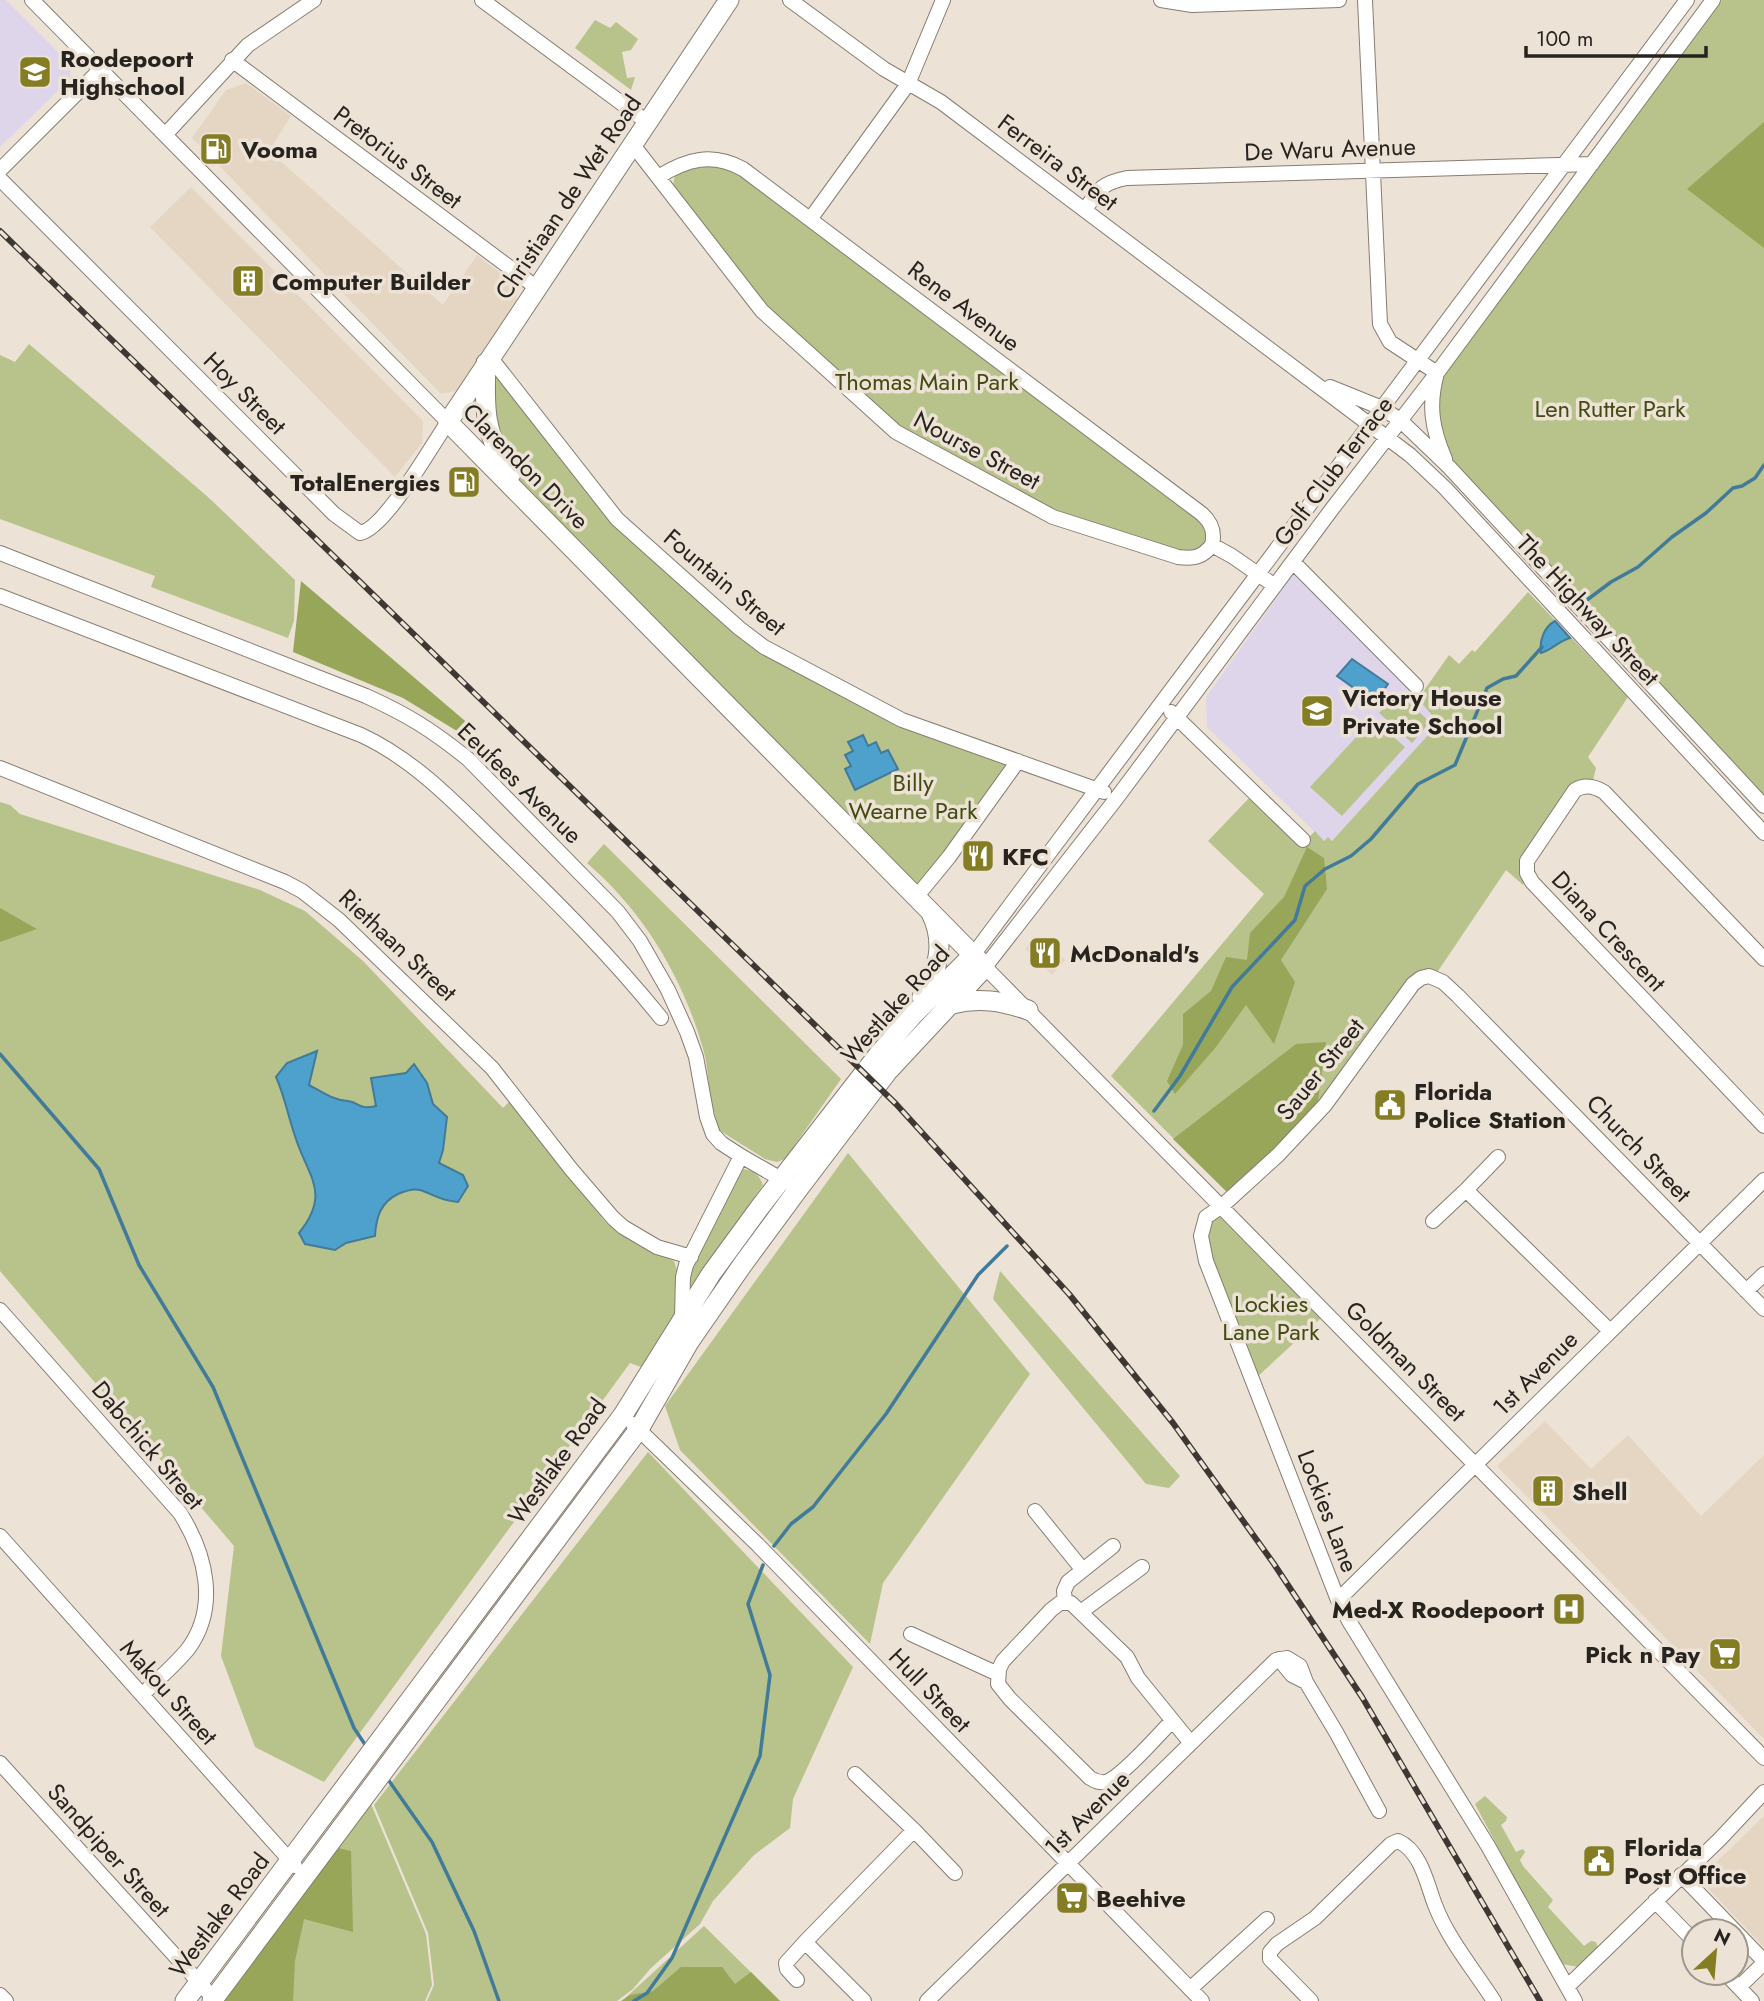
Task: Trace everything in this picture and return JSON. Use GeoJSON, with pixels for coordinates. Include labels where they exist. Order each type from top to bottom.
{"type":"FeatureCollection","features":[{"type":"Feature","properties":{"kind":"main road","name":"Christiaan de Wet Road"},"geometry":{"type":"LineString","coordinates":[[448,422],[729,0]]}},
{"type":"Feature","properties":{"kind":"main road"},"geometry":{"type":"LineString","coordinates":[[488,360],[486,412],[491,438],[506,467],[535,510]]}},
{"type":"Feature","properties":{"kind":"main road","name":"Clarendon Drive"},"geometry":{"type":"LineString","coordinates":[[448,422],[979,961]]}},
{"type":"Feature","properties":{"kind":"main road"},"geometry":{"type":"LineString","coordinates":[[914,1014],[934,976],[939,956],[938,930],[923,902]]}},
{"type":"Feature","properties":{"kind":"main road","name":"Westlake Road"},"geometry":{"type":"LineString","coordinates":[[185,2001],[623,1415],[711,1274],[888,1071],[952,1004],[979,961]]}},
{"type":"Feature","properties":{"kind":"main road","name":"Westlake Road"},"geometry":{"type":"LineString","coordinates":[[214,2000],[639,1429],[689,1342],[743,1264],[790,1184],[878,1055],[914,1014],[979,961]]}},
{"type":"Feature","properties":{"kind":"main road"},"geometry":{"type":"LineString","coordinates":[[952,1004],[967,1000],[989,1000],[1028,1010]]}},
{"type":"Feature","properties":{"kind":"street","name":"Clarendon Drive"},"geometry":{"type":"LineString","coordinates":[[32,0],[448,422]]}},
{"type":"Feature","properties":{"kind":"street"},"geometry":{"type":"LineString","coordinates":[[166,135],[232,60],[264,32],[314,0]]}},
{"type":"Feature","properties":{"kind":"street"},"geometry":{"type":"LineString","coordinates":[[482,0],[647,122]]}},
{"type":"Feature","properties":{"kind":"street","name":"Ferreira Street"},"geometry":{"type":"LineString","coordinates":[[790,0],[867,58],[941,102],[1371,425]]}},
{"type":"Feature","properties":{"kind":"street"},"geometry":{"type":"LineString","coordinates":[[811,218],[908,84],[943,0]]}},
{"type":"Feature","properties":{"kind":"street"},"geometry":{"type":"LineString","coordinates":[[1161,0],[1192,5],[1339,0]]}},
{"type":"Feature","properties":{"kind":"street"},"geometry":{"type":"LineString","coordinates":[[1365,0],[1375,170],[1380,324],[1390,342],[1437,373],[1432,395],[1432,418],[1435,437],[1449,467]]}},
{"type":"Feature","properties":{"kind":"street","name":"Golf Club Terrace"},"geometry":{"type":"LineString","coordinates":[[979,961],[1098,788],[1687,0]]}},
{"type":"Feature","properties":{"kind":"street","name":"Golf Club Terrace"},"geometry":{"type":"LineString","coordinates":[[979,961],[1116,799],[1437,373],[1713,0]]}},
{"type":"Feature","properties":{"kind":"street","name":"Pretorius Street"},"geometry":{"type":"LineString","coordinates":[[232,60],[537,288]]}},
{"type":"Feature","properties":{"kind":"street"},"geometry":{"type":"LineString","coordinates":[[0,170],[100,70]]}},
{"type":"Feature","properties":{"kind":"street","name":"Nourse Street"},"geometry":{"type":"LineString","coordinates":[[633,145],[762,311],[896,432],[1066,522],[1178,557],[1198,557],[1212,545]]}},
{"type":"Feature","properties":{"kind":"street","name":"Rene Avenue"},"geometry":{"type":"LineString","coordinates":[[658,177],[685,162],[712,158],[724,160],[743,169],[1202,514],[1213,528],[1212,545]]}},
{"type":"Feature","properties":{"kind":"street","name":"De Waru Avenue"},"geometry":{"type":"LineString","coordinates":[[1085,211],[1104,184],[1127,178],[1592,164]]}},
{"type":"Feature","properties":{"kind":"street","name":"Hoy Street"},"geometry":{"type":"LineString","coordinates":[[0,179],[334,513],[356,531],[365,533],[384,516],[448,422]]}},
{"type":"Feature","properties":{"kind":"street","name":"Fountain Street"},"geometry":{"type":"LineString","coordinates":[[488,360],[617,519],[751,638],[778,656],[894,717],[1098,788],[1116,799]]}},
{"type":"Feature","properties":{"kind":"street","name":"Ferreira Street"},"geometry":{"type":"LineString","coordinates":[[1295,368],[1329,387],[1382,408]]}},
{"type":"Feature","properties":{"kind":"street","name":"The Highway Street"},"geometry":{"type":"LineString","coordinates":[[1382,408],[1400,420],[1449,467],[1764,806]]}},
{"type":"Feature","properties":{"kind":"street","name":"The Highway Street"},"geometry":{"type":"LineString","coordinates":[[1371,425],[1430,473],[1576,632],[1761,825]]}},
{"type":"Feature","properties":{"kind":"street"},"geometry":{"type":"LineString","coordinates":[[1212,545],[1275,586]]}},
{"type":"Feature","properties":{"kind":"street","name":"Eeufees Avenue"},"geometry":{"type":"LineString","coordinates":[[0,553],[366,696],[408,715],[443,739],[467,759],[618,912],[640,941],[668,990],[687,1032],[696,1057],[709,1126],[722,1143],[790,1184]]}},
{"type":"Feature","properties":{"kind":"street"},"geometry":{"type":"LineString","coordinates":[[1293,562],[1416,686]]}},
{"type":"Feature","properties":{"kind":"street"},"geometry":{"type":"LineString","coordinates":[[0,596],[361,735],[399,755],[444,793],[611,957],[661,1018]]}},
{"type":"Feature","properties":{"kind":"street"},"geometry":{"type":"LineString","coordinates":[[1161,703],[1303,840]]}},
{"type":"Feature","properties":{"kind":"street"},"geometry":{"type":"LineString","coordinates":[[923,902],[949,857],[1018,761]]}},
{"type":"Feature","properties":{"kind":"street","name":"Riethaan Street"},"geometry":{"type":"LineString","coordinates":[[0,768],[302,891],[366,944],[492,1069],[613,1218],[657,1247],[691,1257]]}},
{"type":"Feature","properties":{"kind":"street","name":"Diana Crescent"},"geometry":{"type":"LineString","coordinates":[[1764,959],[1598,788],[1581,786],[1575,790],[1527,861],[1527,873],[1539,891],[1764,1126]]}},
{"type":"Feature","properties":{"kind":"street","name":"Goldman Street"},"geometry":{"type":"LineString","coordinates":[[979,961],[1764,1758]]}},
{"type":"Feature","properties":{"kind":"street","name":"Sauer Street"},"geometry":{"type":"LineString","coordinates":[[1222,1206],[1278,1155],[1325,1105],[1413,984],[1429,976],[1451,990]]}},
{"type":"Feature","properties":{"kind":"street","name":"Church Street"},"geometry":{"type":"LineString","coordinates":[[1451,990],[1764,1308]]}},
{"type":"Feature","properties":{"kind":"street"},"geometry":{"type":"LineString","coordinates":[[682,1318],[683,1277],[741,1156]]}},
{"type":"Feature","properties":{"kind":"street"},"geometry":{"type":"LineString","coordinates":[[1433,1221],[1499,1157]]}},
{"type":"Feature","properties":{"kind":"street","name":"1st Avenue"},"geometry":{"type":"LineString","coordinates":[[1338,1600],[1764,1180]]}},
{"type":"Feature","properties":{"kind":"street"},"geometry":{"type":"LineString","coordinates":[[1466,1190],[1610,1331]]}},
{"type":"Feature","properties":{"kind":"street","name":"Lockies Lane"},"geometry":{"type":"LineString","coordinates":[[1222,1206],[1210,1212],[1203,1221],[1201,1236],[1206,1261],[1338,1600],[1488,1846],[1575,2001]]}},
{"type":"Feature","properties":{"kind":"street"},"geometry":{"type":"LineString","coordinates":[[1746,1291],[1764,1274]]}},
{"type":"Feature","properties":{"kind":"street","name":"Dabchick Street"},"geometry":{"type":"LineString","coordinates":[[0,1310],[180,1513],[196,1543],[207,1601],[200,1628],[186,1650],[142,1695]]}},
{"type":"Feature","properties":{"kind":"street","name":"Hull Street"},"geometry":{"type":"LineString","coordinates":[[623,1415],[758,1545],[1202,2001]]}},
{"type":"Feature","properties":{"kind":"street"},"geometry":{"type":"LineString","coordinates":[[1035,1511],[1082,1569]]}},
{"type":"Feature","properties":{"kind":"street","name":"Makou Street"},"geometry":{"type":"LineString","coordinates":[[0,1536],[289,1862],[307,1875]]}},
{"type":"Feature","properties":{"kind":"street"},"geometry":{"type":"LineString","coordinates":[[1065,1602],[1065,1587],[1082,1569],[1113,1546]]}},
{"type":"Feature","properties":{"kind":"street"},"geometry":{"type":"LineString","coordinates":[[1082,1611],[1142,1567]]}},
{"type":"Feature","properties":{"kind":"street"},"geometry":{"type":"LineString","coordinates":[[1065,1602],[1082,1611],[1127,1657],[1138,1678],[1191,1742]]}},
{"type":"Feature","properties":{"kind":"street"},"geometry":{"type":"LineString","coordinates":[[1065,1602],[1051,1610],[1003,1661],[998,1674],[998,1684],[1010,1699],[1090,1778],[1101,1783],[1122,1771],[1172,1721]]}},
{"type":"Feature","properties":{"kind":"street"},"geometry":{"type":"LineString","coordinates":[[911,1634],[998,1674]]}},
{"type":"Feature","properties":{"kind":"street","name":"1st Avenue"},"geometry":{"type":"LineString","coordinates":[[927,2001],[1271,1662],[1279,1659],[1292,1675],[1306,1682],[1378,1811]]}},
{"type":"Feature","properties":{"kind":"street","name":"Sandpiper Street"},"geometry":{"type":"LineString","coordinates":[[0,1763],[214,2000]]}},
{"type":"Feature","properties":{"kind":"street"},"geometry":{"type":"LineString","coordinates":[[855,1774],[955,1872]]}},
{"type":"Feature","properties":{"kind":"street"},"geometry":{"type":"LineString","coordinates":[[1567,1987],[1720,1839],[1764,1792]]}},
{"type":"Feature","properties":{"kind":"street"},"geometry":{"type":"LineString","coordinates":[[797,1980],[786,1964],[914,1830]]}},
{"type":"Feature","properties":{"kind":"street"},"geometry":{"type":"LineString","coordinates":[[1311,2001],[1270,1959],[1270,1952],[1284,1938],[1315,1918],[1391,1844],[1398,1841],[1412,1851],[1442,1920],[1494,2001]]}},
{"type":"Feature","properties":{"kind":"street"},"geometry":{"type":"LineString","coordinates":[[1681,1875],[1722,1917]]}},
{"type":"Feature","properties":{"kind":"street"},"geometry":{"type":"LineString","coordinates":[[1655,1901],[1680,1927]]}},
{"type":"Feature","properties":{"kind":"street"},"geometry":{"type":"LineString","coordinates":[[1190,1989],[1267,1919]]}},
{"type":"Feature","properties":{"kind":"street"},"geometry":{"type":"LineString","coordinates":[[805,1942],[864,2001]]}},
{"type":"Feature","properties":{"kind":"street"},"geometry":{"type":"LineString","coordinates":[[1750,1946],[1764,1962],[1750,1976]]}},
{"type":"Feature","properties":{"kind":"street"},"geometry":{"type":"LineString","coordinates":[[1739,1987],[1752,2001]]}},
{"type":"Feature","properties":{"kind":"street"},"geometry":{"type":"LineString","coordinates":[[0,1994],[6,2001]]}},
{"type":"Feature","properties":{"kind":"shaded area","name":"Roodepoort Highschool"},"geometry":{"type":"Polygon","coordinates":[[[0,0],[6,0],[71,65],[70,79],[0,147],[0,0]]]}},
{"type":"Feature","properties":{"kind":"shaded area"},"geometry":{"type":"Polygon","coordinates":[[[246,83],[291,116],[269,151],[443,305],[477,255],[518,287],[516,301],[460,390],[441,394],[192,138],[226,90],[246,83]]]}},
{"type":"Feature","properties":{"kind":"shaded area"},"geometry":{"type":"Polygon","coordinates":[[[191,187],[423,421],[422,443],[395,477],[150,227],[191,187]]]}},
{"type":"Feature","properties":{"kind":"shaded area","name":"Victory House Private School"},"geometry":{"type":"Polygon","coordinates":[[[1296,571],[1440,722],[1332,841],[1328,837],[1324,841],[1207,727],[1206,697],[1296,571]]]}},
{"type":"Feature","properties":{"kind":"shaded area"},"geometry":{"type":"Polygon","coordinates":[[[1040,936],[1065,960],[1052,975],[1025,949],[1040,936]]]}},
{"type":"Feature","properties":{"kind":"shaded area"},"geometry":{"type":"Polygon","coordinates":[[[1545,1421],[1591,1469],[1628,1435],[1701,1516],[1764,1455],[1764,1739],[1497,1466],[1545,1421]]]}},
{"type":"Feature","properties":{"kind":"shaded area"},"geometry":{"type":"Polygon","coordinates":[[[1764,1816],[1764,1947],[1750,1932],[1750,1917],[1735,1917],[1699,1879],[1764,1816]]]}},
{"type":"Feature","properties":{"kind":"green space","name":"Len Rutter Park"},"geometry":{"type":"Polygon","coordinates":[[[1722,0],[1764,0],[1764,800],[1452,464],[1439,436],[1437,384],[1722,0]]]}},
{"type":"Feature","properties":{"kind":"green space"},"geometry":{"type":"Polygon","coordinates":[[[595,20],[610,28],[616,22],[638,39],[631,50],[622,52],[627,78],[635,77],[631,90],[575,48],[595,20]]]}},
{"type":"Feature","properties":{"kind":"green space"},"geometry":{"type":"Polygon","coordinates":[[[1764,122],[1764,248],[1687,189],[1764,122]]]}},
{"type":"Feature","properties":{"kind":"green space","name":"Thomas Main Park"},"geometry":{"type":"Polygon","coordinates":[[[693,164],[730,166],[1204,521],[1209,541],[1191,555],[1079,523],[900,430],[768,312],[672,189],[676,172],[693,164]]]}},
{"type":"Feature","properties":{"kind":"green space"},"geometry":{"type":"Polygon","coordinates":[[[29,344],[208,497],[295,580],[294,621],[288,638],[151,587],[155,576],[0,519],[0,355],[15,362],[29,344]]]}},
{"type":"Feature","properties":{"kind":"green space","name":"Billy Wearne Park"},"geometry":{"type":"Polygon","coordinates":[[[491,366],[588,491],[754,645],[1012,763],[918,888],[522,484],[498,447],[491,366]]]}},
{"type":"Feature","properties":{"kind":"green space"},"geometry":{"type":"Polygon","coordinates":[[[301,581],[471,726],[465,736],[403,698],[293,652],[301,581]]]}},
{"type":"Feature","properties":{"kind":"green space"},"geometry":{"type":"Polygon","coordinates":[[[1528,592],[1628,697],[1588,757],[1596,768],[1593,780],[1585,780],[1545,826],[1523,885],[1506,870],[1436,974],[1430,972],[1322,1102],[1228,1193],[1111,1076],[1264,894],[1208,841],[1251,796],[1307,839],[1315,831],[1324,841],[1328,837],[1332,841],[1439,723],[1418,699],[1449,655],[1459,664],[1472,650],[1475,652],[1528,592]]]}},
{"type":"Feature","properties":{"kind":"green space"},"geometry":{"type":"Polygon","coordinates":[[[1398,693],[1430,722],[1412,743],[1379,713],[1398,693]]]}},
{"type":"Feature","properties":{"kind":"green space"},"geometry":{"type":"Polygon","coordinates":[[[1373,719],[1405,747],[1342,816],[1310,787],[1373,719]]]}},
{"type":"Feature","properties":{"kind":"green space"},"geometry":{"type":"Polygon","coordinates":[[[0,802],[10,805],[20,814],[260,890],[305,911],[363,961],[503,1108],[509,1102],[606,1223],[638,1245],[674,1261],[676,1266],[679,1293],[674,1316],[644,1368],[630,1363],[324,1782],[255,1747],[221,1656],[234,1546],[0,1271],[0,802]]]}},
{"type":"Feature","properties":{"kind":"green space"},"geometry":{"type":"Polygon","coordinates":[[[604,844],[841,1079],[785,1159],[777,1162],[765,1159],[719,1130],[704,1052],[696,1025],[673,973],[644,925],[627,903],[587,863],[604,844]]]}},
{"type":"Feature","properties":{"kind":"green space"},"geometry":{"type":"Polygon","coordinates":[[[1307,847],[1324,858],[1327,889],[1281,960],[1295,982],[1274,1044],[1246,1005],[1216,1047],[1175,1094],[1167,1081],[1183,1045],[1183,1014],[1211,991],[1226,957],[1247,960],[1250,933],[1284,897],[1307,847]]]}},
{"type":"Feature","properties":{"kind":"green space"},"geometry":{"type":"Polygon","coordinates":[[[0,908],[37,929],[0,942],[0,908]]]}},
{"type":"Feature","properties":{"kind":"green space"},"geometry":{"type":"Polygon","coordinates":[[[1326,1042],[1317,1108],[1228,1193],[1173,1139],[1296,1044],[1326,1042]]]}},
{"type":"Feature","properties":{"kind":"green space"},"geometry":{"type":"Polygon","coordinates":[[[848,1153],[1030,1374],[883,1583],[870,1644],[680,1450],[665,1406],[848,1153]]]}},
{"type":"Feature","properties":{"kind":"green space"},"geometry":{"type":"Polygon","coordinates":[[[743,1169],[756,1174],[763,1185],[689,1289],[689,1273],[743,1169]]]}},
{"type":"Feature","properties":{"kind":"green space","name":"Lockies Lane Park"},"geometry":{"type":"Polygon","coordinates":[[[1219,1212],[1322,1317],[1256,1378],[1210,1261],[1205,1238],[1214,1215],[1219,1212]]]}},
{"type":"Feature","properties":{"kind":"green space"},"geometry":{"type":"Polygon","coordinates":[[[1000,1271],[1180,1476],[1169,1488],[1146,1484],[993,1299],[1000,1271]]]}},
{"type":"Feature","properties":{"kind":"green space"},"geometry":{"type":"Polygon","coordinates":[[[648,1452],[853,1667],[793,1799],[790,1828],[754,1855],[713,1901],[700,1924],[617,2001],[427,2001],[434,1985],[428,1933],[374,1805],[648,1452]]]}},
{"type":"Feature","properties":{"kind":"green space"},"geometry":{"type":"Polygon","coordinates":[[[1485,1796],[1507,1817],[1501,1825],[1516,1852],[1523,1849],[1525,1852],[1520,1860],[1523,1866],[1553,1900],[1548,1907],[1584,1946],[1591,1941],[1596,1942],[1598,1948],[1578,1967],[1562,1964],[1554,1953],[1475,1804],[1485,1796]]]}},
{"type":"Feature","properties":{"kind":"green space"},"geometry":{"type":"Polygon","coordinates":[[[371,1804],[426,1934],[432,1985],[425,2001],[223,2001],[371,1804]]]}},
{"type":"Feature","properties":{"kind":"green space"},"geometry":{"type":"Polygon","coordinates":[[[338,1848],[351,1851],[353,1932],[304,1919],[295,1961],[293,2001],[224,2001],[338,1848]]]}},
{"type":"Feature","properties":{"kind":"green space"},"geometry":{"type":"Polygon","coordinates":[[[704,1926],[780,2001],[622,2001],[704,1926]]]}},
{"type":"Feature","properties":{"kind":"green space"},"geometry":{"type":"Polygon","coordinates":[[[681,1967],[722,1967],[735,1984],[751,1972],[780,2001],[621,2001],[630,1995],[653,1991],[681,1967]]]}},
{"type":"Feature","properties":{"kind":"water"},"geometry":{"type":"Polygon","coordinates":[[[1555,621],[1570,638],[1541,653],[1543,635],[1555,621]]]}},
{"type":"Feature","properties":{"kind":"water"},"geometry":{"type":"Polygon","coordinates":[[[1352,659],[1388,684],[1375,703],[1337,676],[1352,659]]]}},
{"type":"Feature","properties":{"kind":"water"},"geometry":{"type":"Polygon","coordinates":[[[863,735],[868,746],[876,742],[881,753],[888,750],[898,769],[855,790],[845,769],[851,766],[845,755],[853,751],[848,742],[863,735]]]}},
{"type":"Feature","properties":{"kind":"water"},"geometry":{"type":"Polygon","coordinates":[[[317,1051],[309,1085],[332,1097],[366,1107],[376,1106],[371,1078],[406,1073],[414,1064],[427,1083],[433,1104],[447,1117],[439,1163],[463,1175],[468,1186],[458,1202],[441,1199],[420,1190],[406,1191],[387,1201],[378,1216],[375,1236],[346,1243],[335,1250],[305,1244],[299,1233],[314,1206],[314,1184],[276,1077],[287,1063],[317,1051]]]}},
{"type":"Feature","properties":{"kind":"waterway"},"geometry":{"type":"LineString","coordinates":[[1583,603],[1611,582],[1638,567],[1733,488],[1755,478],[1764,465]]}},
{"type":"Feature","properties":{"kind":"waterway"},"geometry":{"type":"LineString","coordinates":[[1154,1111],[1180,1076],[1232,987],[1295,920],[1305,886],[1325,869],[1351,856],[1371,839],[1418,784],[1455,765],[1487,688],[1503,679],[1516,676],[1542,647]]}},
{"type":"Feature","properties":{"kind":"waterway"},"geometry":{"type":"LineString","coordinates":[[0,1054],[99,1169],[139,1265],[213,1387],[354,1728],[366,1746]]}},
{"type":"Feature","properties":{"kind":"waterway"},"geometry":{"type":"LineString","coordinates":[[774,1546],[791,1524],[813,1507],[886,1414],[978,1275],[1007,1246]]}},
{"type":"Feature","properties":{"kind":"waterway"},"geometry":{"type":"LineString","coordinates":[[634,2001],[647,1993],[672,1958],[760,1756],[770,1675],[748,1604],[763,1565]]}},
{"type":"Feature","properties":{"kind":"waterway"},"geometry":{"type":"LineString","coordinates":[[387,1778],[432,1842],[474,1931],[499,2001]]}},
{"type":"Feature","properties":{"kind":"railway"},"geometry":{"type":"LineString","coordinates":[[0,231],[896,1104],[1069,1294],[1173,1423],[1274,1564],[1362,1697],[1540,2001]]}},
{"type":"Feature","properties":{"kind":"place","name":"Roodepoort Highschool"},"geometry":{"type":"Point","coordinates":[35,72]}},
{"type":"Feature","properties":{"kind":"place","name":"Vooma"},"geometry":{"type":"Point","coordinates":[216,149]}},
{"type":"Feature","properties":{"kind":"place","name":"Computer Builder"},"geometry":{"type":"Point","coordinates":[248,281]}},
{"type":"Feature","properties":{"kind":"place","name":"TotalEnergies"},"geometry":{"type":"Point","coordinates":[464,482]}},
{"type":"Feature","properties":{"kind":"place","name":"Victory House Private School"},"geometry":{"type":"Point","coordinates":[1317,711]}},
{"type":"Feature","properties":{"kind":"place","name":"KFC"},"geometry":{"type":"Point","coordinates":[978,856]}},
{"type":"Feature","properties":{"kind":"place","name":"McDonald's"},"geometry":{"type":"Point","coordinates":[1045,953]}},
{"type":"Feature","properties":{"kind":"place","name":"Florida Police Station"},"geometry":{"type":"Point","coordinates":[1390,1105]}},
{"type":"Feature","properties":{"kind":"place","name":"Shell"},"geometry":{"type":"Point","coordinates":[1548,1491]}},
{"type":"Feature","properties":{"kind":"place","name":"Med-X Roodepoort"},"geometry":{"type":"Point","coordinates":[1569,1609]}},
{"type":"Feature","properties":{"kind":"place","name":"Pick n Pay"},"geometry":{"type":"Point","coordinates":[1725,1654]}},
{"type":"Feature","properties":{"kind":"place","name":"Florida Post Office"},"geometry":{"type":"Point","coordinates":[1599,1861]}},
{"type":"Feature","properties":{"kind":"place","name":"Beehive"},"geometry":{"type":"Point","coordinates":[1072,1898]}}]}
